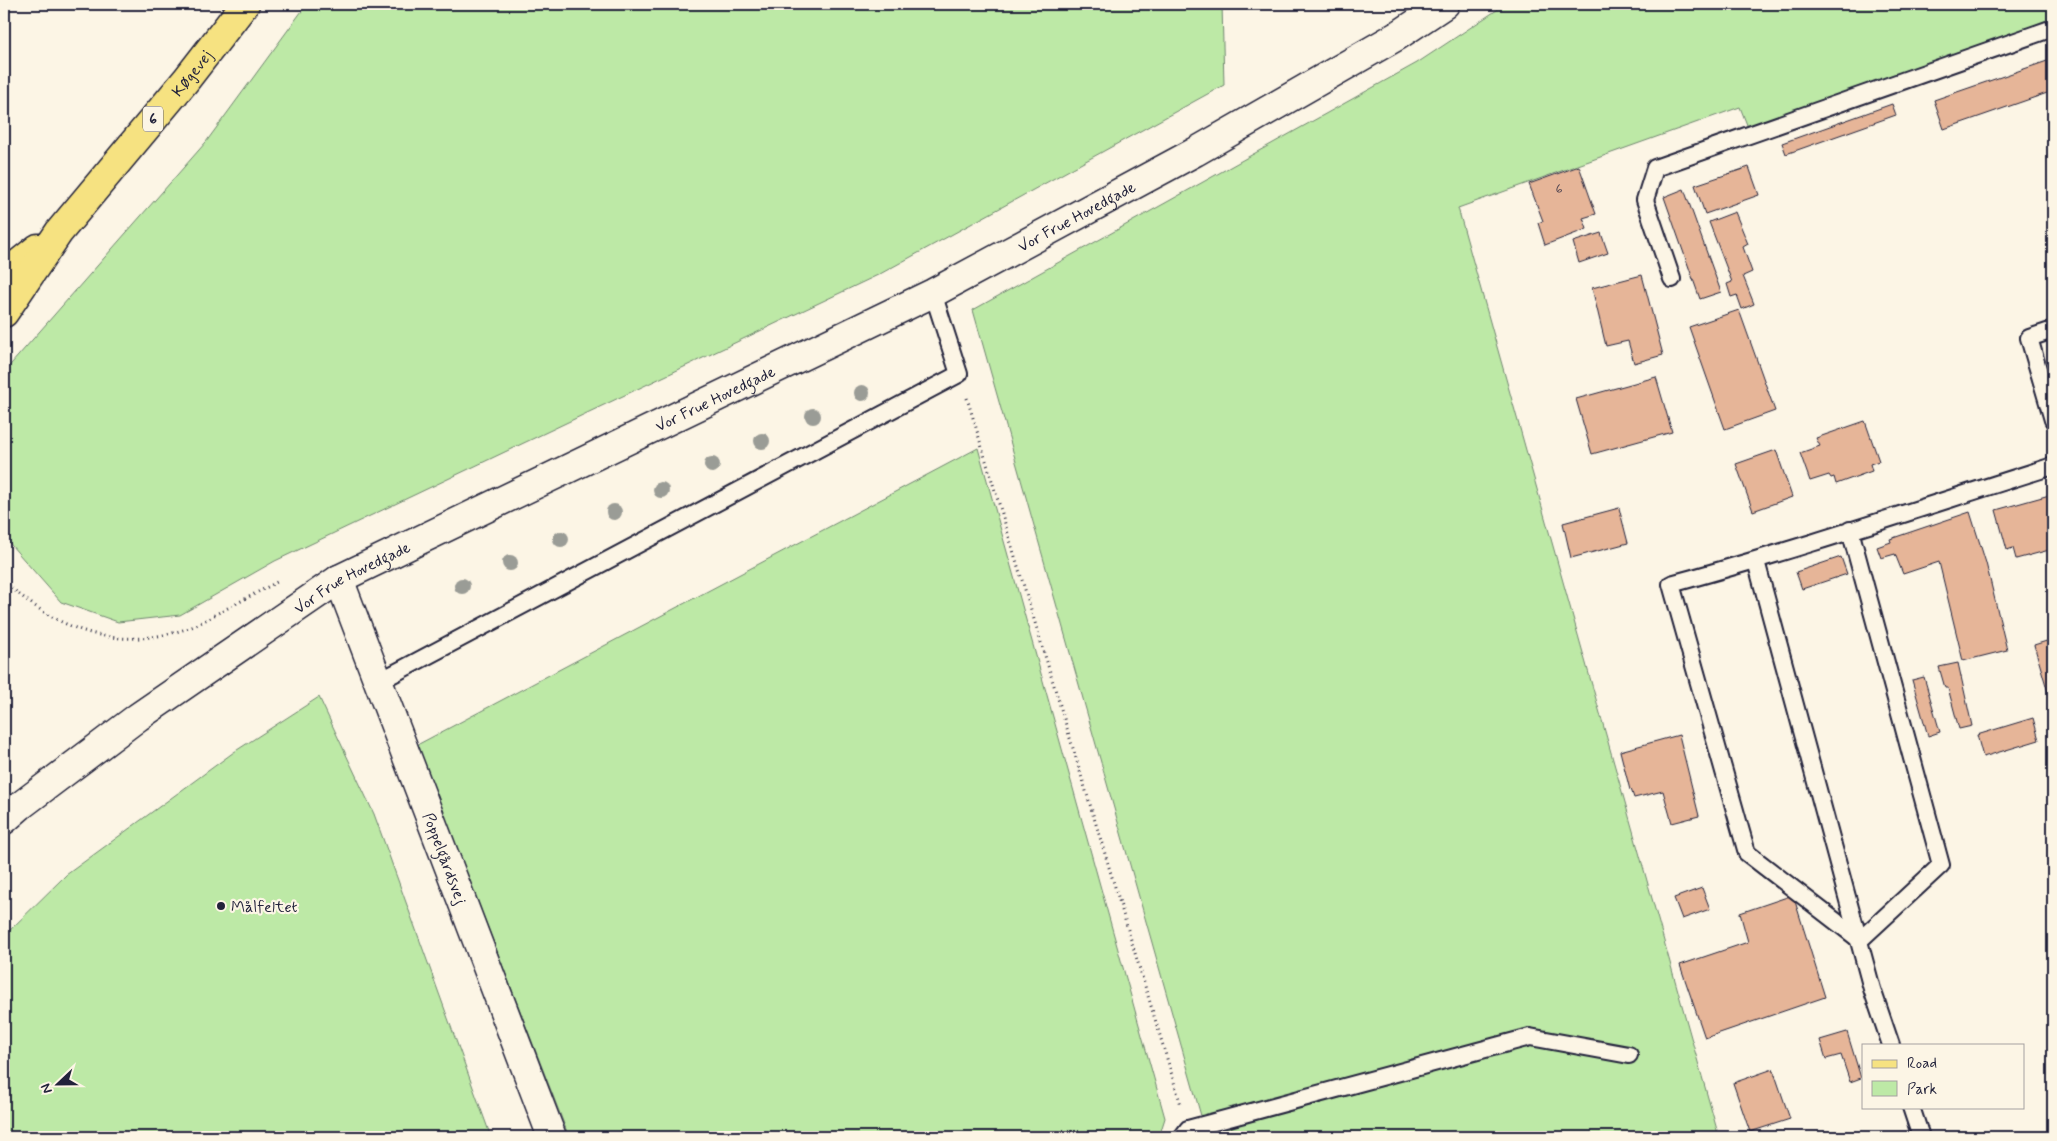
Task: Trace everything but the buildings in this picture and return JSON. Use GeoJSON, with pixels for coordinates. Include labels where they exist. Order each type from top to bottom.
{"type":"FeatureCollection","features":[{"type":"Feature","properties":{"kind":"main road","name":"Køgevej"},"geometry":{"type":"LineString","coordinates":[[4,313],[59,232],[186,80],[245,4]]}},
{"type":"Feature","properties":{"kind":"main road","name":"Køgevej"},"geometry":{"type":"LineString","coordinates":[[4,275],[59,232]]}},
{"type":"Feature","properties":{"kind":"street","name":"Vor Frue Hovedgade"},"geometry":{"type":"LineString","coordinates":[[4,820],[138,717],[339,579],[933,293],[1195,152],[1397,36],[1445,4]]}},
{"type":"Feature","properties":{"kind":"street","name":"Poppelgårdsvej"},"geometry":{"type":"LineString","coordinates":[[339,579],[552,1137]]}},
{"type":"Feature","properties":{"kind":"lane"},"geometry":{"type":"LineString","coordinates":[[1672,279],[1645,200],[1655,168],[2053,28]]}},
{"type":"Feature","properties":{"kind":"lane"},"geometry":{"type":"LineString","coordinates":[[378,682],[959,374],[933,293]]}},
{"type":"Feature","properties":{"kind":"lane"},"geometry":{"type":"LineString","coordinates":[[2053,330],[2029,338],[2053,420]]}},
{"type":"Feature","properties":{"kind":"lane"},"geometry":{"type":"LineString","coordinates":[[1860,940],[1747,853],[1671,584],[1756,561],[2053,466]]}},
{"type":"Feature","properties":{"kind":"lane"},"geometry":{"type":"LineString","coordinates":[[1850,530],[1941,865],[1860,940]]}},
{"type":"Feature","properties":{"kind":"lane"},"geometry":{"type":"LineString","coordinates":[[1756,561],[1872,989],[1891,1044]]}},
{"type":"Feature","properties":{"kind":"lane"},"geometry":{"type":"LineString","coordinates":[[1185,1133],[1530,1037],[1629,1055]]}},
{"type":"Feature","properties":{"kind":"lane"},"geometry":{"type":"LineString","coordinates":[[1911,1108],[1921,1137]]}},
{"type":"Feature","properties":{"kind":"path"},"geometry":{"type":"LineString","coordinates":[[959,374],[1185,1133]]}},
{"type":"Feature","properties":{"kind":"path"},"geometry":{"type":"LineString","coordinates":[[4,581],[22,598],[54,620],[95,635],[129,639],[157,636],[190,628],[285,578]]}},
{"type":"Feature","properties":{"kind":"green space"},"geometry":{"type":"Polygon","coordinates":[[[307,4],[1222,4],[1224,85],[880,274],[275,561],[180,615],[118,622],[61,602],[4,537],[4,372],[206,142],[307,4]]]}},
{"type":"Feature","properties":{"kind":"green space"},"geometry":{"type":"Polygon","coordinates":[[[1506,4],[2053,4],[2053,24],[1749,130],[1740,107],[1458,208],[1719,1137],[1207,1137],[973,310],[1417,63],[1506,4]]]}},
{"type":"Feature","properties":{"kind":"green space"},"geometry":{"type":"Polygon","coordinates":[[[978,448],[1165,1118],[1159,1137],[569,1137],[417,745],[978,448]]]}},
{"type":"Feature","properties":{"kind":"green space","name":"Målfeltet"},"geometry":{"type":"Polygon","coordinates":[[[319,697],[374,814],[491,1137],[4,1137],[4,936],[66,875],[234,752],[319,697]]]}},
{"type":"Feature","properties":{"kind":"place","name":"Målfeltet"},"geometry":{"type":"Point","coordinates":[221,906]}}]}
